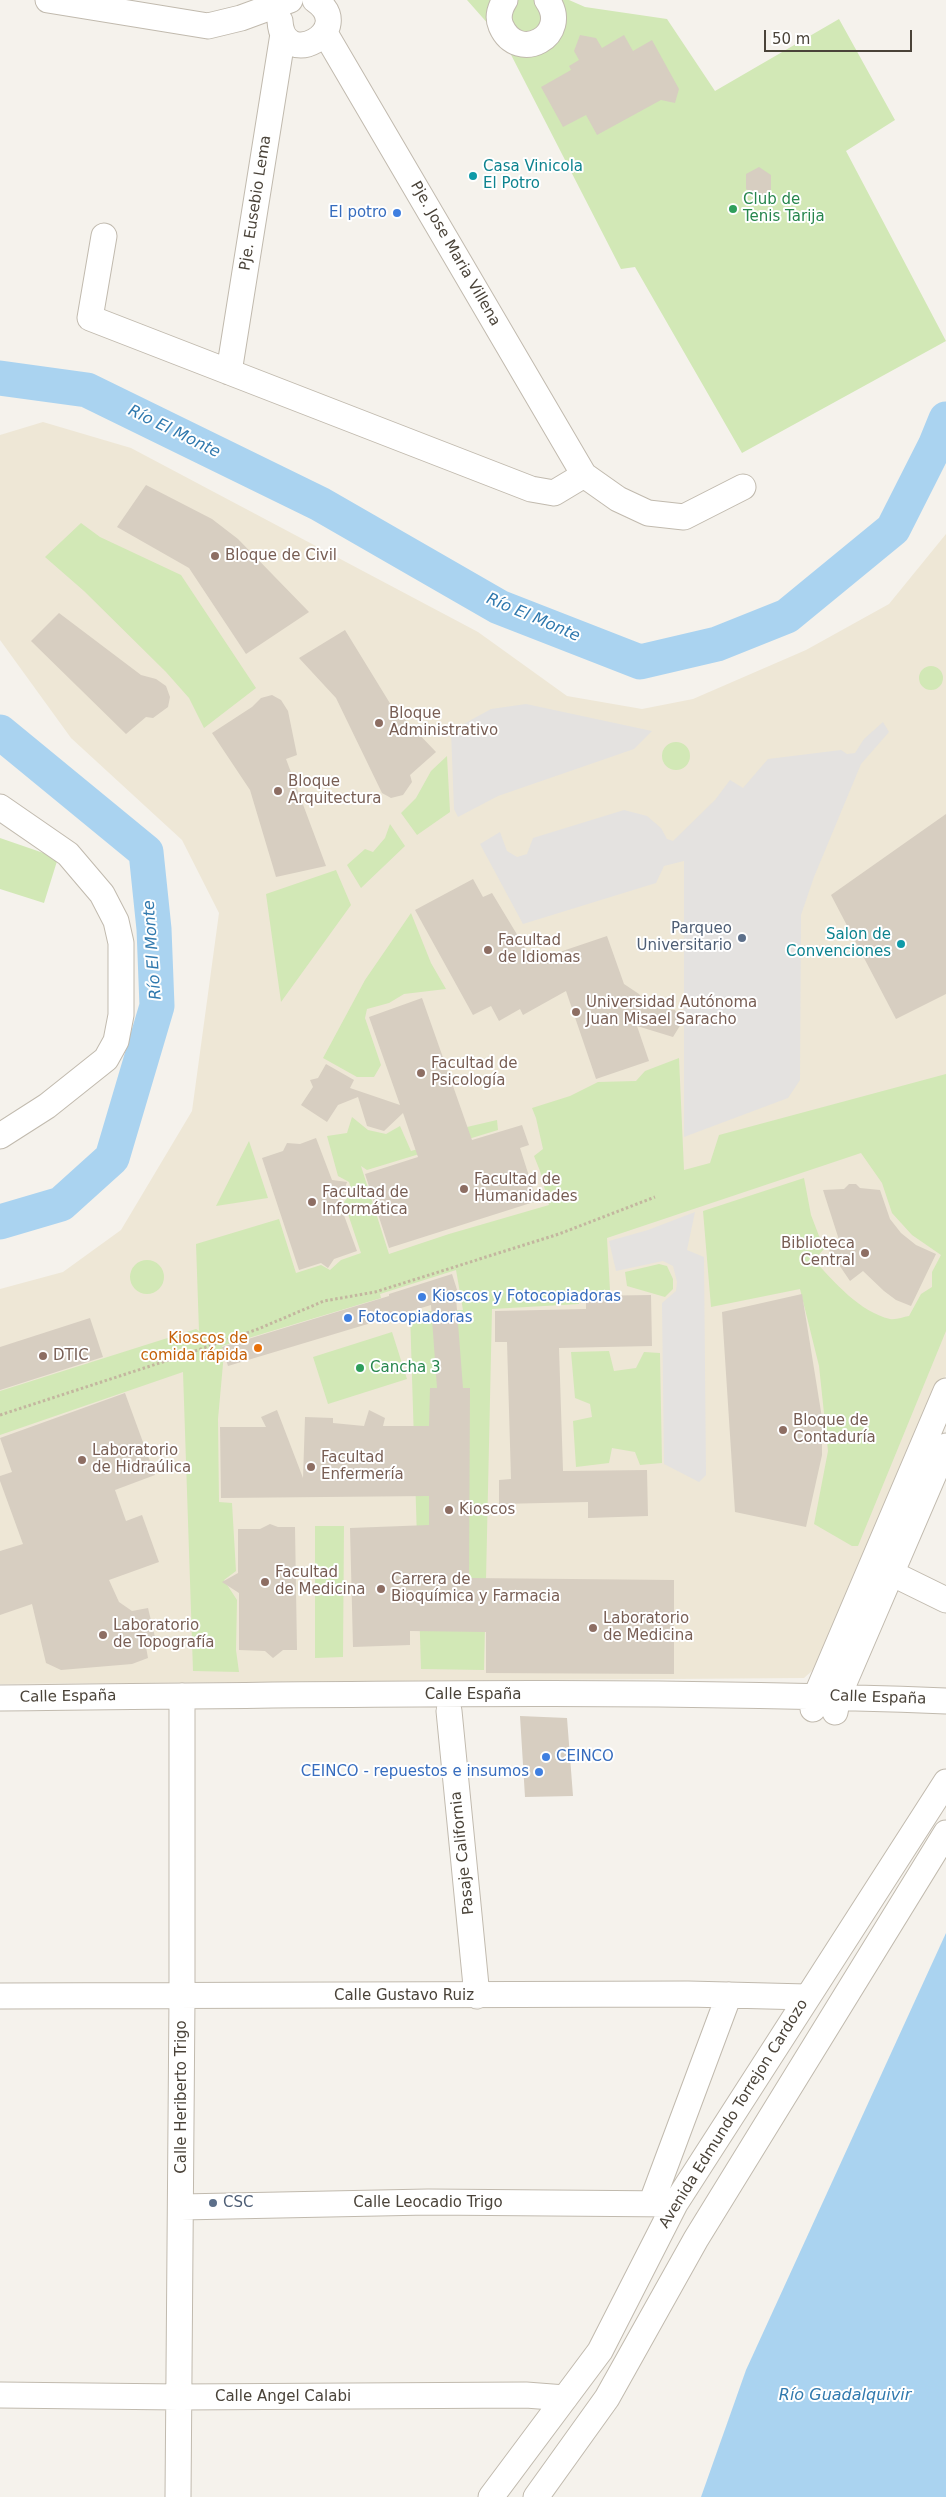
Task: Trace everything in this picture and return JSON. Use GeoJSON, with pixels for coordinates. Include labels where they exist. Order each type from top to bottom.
{"type":"FeatureCollection","features":[{"type":"Feature","properties":{"kind":"street"},"geometry":{"type":"LineString","coordinates":[[48,0],[208,26],[241,18],[291,0]]}},
{"type":"Feature","properties":{"kind":"street","name":"Pje. Eusebio Lema"},"geometry":{"type":"LineString","coordinates":[[229,372],[283,34],[280,18],[282,10],[291,0]]}},
{"type":"Feature","properties":{"kind":"street"},"geometry":{"type":"LineString","coordinates":[[283,34],[296,44],[304,46],[320,39],[325,33],[328,17],[325,10],[315,0]]}},
{"type":"Feature","properties":{"kind":"street"},"geometry":{"type":"LineString","coordinates":[[504,0],[499,11],[499,23],[508,37],[523,45],[534,44],[544,38],[551,29],[554,18],[552,6],[547,0]]}},
{"type":"Feature","properties":{"kind":"street","name":"Pje. Jose Maria Villena"},"geometry":{"type":"LineString","coordinates":[[325,33],[584,475]]}},
{"type":"Feature","properties":{"kind":"street"},"geometry":{"type":"LineString","coordinates":[[104,236],[90,318],[531,489],[554,493],[584,475],[618,499],[648,513],[684,517],[744,487]]}},
{"type":"Feature","properties":{"kind":"street"},"geometry":{"type":"LineString","coordinates":[[0,807],[13,814],[68,854],[102,894],[116,921],[121,943],[121,1015],[116,1041],[106,1059],[47,1106],[0,1136]]}},
{"type":"Feature","properties":{"kind":"street"},"geometry":{"type":"LineString","coordinates":[[825,1704],[946,1391]]}},
{"type":"Feature","properties":{"kind":"street"},"geometry":{"type":"LineString","coordinates":[[825,1704],[891,1573],[946,1446]]}},
{"type":"Feature","properties":{"kind":"street"},"geometry":{"type":"LineString","coordinates":[[891,1573],[946,1600]]}},
{"type":"Feature","properties":{"kind":"street","name":"Calle España"},"geometry":{"type":"LineString","coordinates":[[0,1698],[449,1711],[946,1701]]}},
{"type":"Feature","properties":{"kind":"street","name":"Calle España"},"geometry":{"type":"LineString","coordinates":[[0,1709],[181,1703],[825,1704],[946,1715]]}},
{"type":"Feature","properties":{"kind":"street","name":"Calle Heriberto Trigo"},"geometry":{"type":"LineString","coordinates":[[178,2497],[182,1997],[181,1703]]}},
{"type":"Feature","properties":{"kind":"street","name":"Pasaje California"},"geometry":{"type":"LineString","coordinates":[[449,1711],[478,1996]]}},
{"type":"Feature","properties":{"kind":"street","name":"Avenida Edmundo Torrejon Cardozo"},"geometry":{"type":"LineString","coordinates":[[492,2497],[600,2351],[663,2204],[807,1997],[946,1782]]}},
{"type":"Feature","properties":{"kind":"street"},"geometry":{"type":"LineString","coordinates":[[536,2497],[607,2398],[696,2239],[946,1833]]}},
{"type":"Feature","properties":{"kind":"street"},"geometry":{"type":"LineString","coordinates":[[663,2204],[729,1995]]}},
{"type":"Feature","properties":{"kind":"street","name":"Calle Gustavo Ruiz"},"geometry":{"type":"LineString","coordinates":[[0,1996],[729,1995],[807,1997]]}},
{"type":"Feature","properties":{"kind":"street","name":"Calle Leocadio Trigo"},"geometry":{"type":"LineString","coordinates":[[181,2207],[428,2202],[663,2204]]}},
{"type":"Feature","properties":{"kind":"street","name":"Calle Angel Calabi"},"geometry":{"type":"LineString","coordinates":[[0,2395],[179,2397],[526,2395],[565,2398]]}},
{"type":"Feature","properties":{"kind":"path"},"geometry":{"type":"LineString","coordinates":[[0,1415],[175,1358],[258,1329],[324,1302],[375,1292],[559,1234],[655,1197]]}},
{"type":"Feature","properties":{"kind":"shaded area","name":"Universidad Autónoma Juan Misael Saracho"},"geometry":{"type":"Polygon","coordinates":[[[43,422],[131,448],[478,632],[567,696],[642,709],[693,699],[806,650],[889,604],[946,534],[946,1375],[831,1654],[804,1678],[0,1684],[0,1289],[63,1272],[121,1230],[192,1111],[219,913],[182,840],[71,738],[0,640],[0,435],[43,422]]]}},
{"type":"Feature","properties":{"kind":"shaded area"},"geometry":{"type":"Polygon","coordinates":[[[526,704],[652,731],[634,749],[498,796],[458,817],[454,809],[451,731],[491,709],[526,704]]]}},
{"type":"Feature","properties":{"kind":"shaded area","name":"Parqueo Universitario"},"geometry":{"type":"Polygon","coordinates":[[[883,722],[889,732],[861,764],[814,877],[801,915],[800,1080],[788,1098],[684,1137],[684,861],[664,866],[656,883],[523,924],[480,844],[500,832],[507,851],[517,857],[527,854],[533,838],[624,810],[647,816],[661,828],[667,839],[673,841],[715,800],[730,780],[743,788],[768,759],[841,750],[847,754],[855,753],[864,739],[883,722]]]}},
{"type":"Feature","properties":{"kind":"shaded area"},"geometry":{"type":"Polygon","coordinates":[[[695,1212],[687,1250],[704,1257],[706,1475],[699,1482],[664,1464],[662,1303],[676,1291],[677,1282],[673,1266],[663,1261],[616,1271],[609,1241],[648,1230],[695,1212]]]}},
{"type":"Feature","properties":{"kind":"green space","name":"Club de Tenis Tarija"},"geometry":{"type":"Polygon","coordinates":[[[467,0],[569,0],[585,7],[667,19],[715,91],[839,19],[895,120],[846,151],[946,341],[742,453],[635,267],[621,269],[505,43],[467,0]]]}},
{"type":"Feature","properties":{"kind":"green space"},"geometry":{"type":"Polygon","coordinates":[[[81,523],[100,537],[181,575],[256,688],[204,728],[189,698],[166,672],[84,591],[45,557],[81,523]]]}},
{"type":"Feature","properties":{"kind":"green space"},"geometry":{"type":"Polygon","coordinates":[[[931,666],[940,669],[943,678],[940,687],[931,690],[922,687],[919,678],[922,669],[931,666]]]}},
{"type":"Feature","properties":{"kind":"green space"},"geometry":{"type":"Polygon","coordinates":[[[676,742],[686,746],[690,756],[686,766],[676,770],[666,766],[662,756],[666,746],[676,742]]]}},
{"type":"Feature","properties":{"kind":"green space"},"geometry":{"type":"Polygon","coordinates":[[[447,756],[450,812],[417,835],[401,813],[416,798],[431,771],[447,756]]]}},
{"type":"Feature","properties":{"kind":"green space"},"geometry":{"type":"Polygon","coordinates":[[[390,824],[405,846],[361,888],[347,865],[365,849],[373,852],[385,838],[390,824]]]}},
{"type":"Feature","properties":{"kind":"green space"},"geometry":{"type":"Polygon","coordinates":[[[0,838],[58,858],[44,903],[0,889],[0,838]]]}},
{"type":"Feature","properties":{"kind":"green space"},"geometry":{"type":"Polygon","coordinates":[[[336,870],[351,905],[281,1002],[266,894],[336,870]]]}},
{"type":"Feature","properties":{"kind":"green space"},"geometry":{"type":"Polygon","coordinates":[[[411,913],[431,963],[446,989],[404,994],[389,1003],[367,1009],[365,1018],[381,1065],[374,1077],[357,1077],[323,1058],[365,980],[411,913]]]}},
{"type":"Feature","properties":{"kind":"green space"},"geometry":{"type":"Polygon","coordinates":[[[679,1058],[684,1170],[710,1163],[719,1135],[946,1074],[946,1331],[858,1546],[852,1546],[814,1524],[828,1451],[819,1366],[800,1289],[711,1307],[703,1211],[804,1178],[811,1215],[824,1249],[814,1260],[848,1295],[868,1310],[890,1319],[909,1316],[921,1294],[932,1287],[932,1272],[941,1255],[912,1235],[892,1213],[882,1183],[861,1153],[607,1238],[610,1290],[578,1292],[579,1304],[492,1309],[484,1670],[421,1669],[410,1312],[463,1310],[456,1270],[380,1294],[381,1298],[222,1346],[224,1353],[218,1419],[219,1502],[232,1503],[236,1571],[224,1580],[237,1600],[236,1650],[239,1672],[193,1671],[183,1372],[0,1435],[0,1391],[196,1329],[199,1331],[196,1244],[279,1219],[296,1273],[321,1265],[330,1270],[341,1260],[361,1253],[344,1202],[352,1192],[349,1182],[338,1176],[327,1136],[347,1133],[352,1117],[368,1130],[386,1134],[400,1126],[411,1151],[432,1145],[454,1130],[497,1120],[498,1130],[367,1170],[361,1166],[389,1254],[449,1234],[549,1205],[534,1156],[543,1149],[532,1108],[570,1096],[598,1082],[636,1081],[645,1071],[679,1058]]]}},
{"type":"Feature","properties":{"kind":"green space"},"geometry":{"type":"Polygon","coordinates":[[[249,1141],[268,1198],[216,1206],[249,1141]]]}},
{"type":"Feature","properties":{"kind":"green space"},"geometry":{"type":"Polygon","coordinates":[[[147,1260],[154,1261],[159,1265],[163,1270],[163,1284],[159,1289],[154,1293],[147,1294],[140,1293],[135,1289],[131,1284],[130,1277],[131,1270],[135,1265],[140,1261],[147,1260]]]}},
{"type":"Feature","properties":{"kind":"green space"},"geometry":{"type":"Polygon","coordinates":[[[659,1264],[667,1266],[673,1279],[673,1289],[665,1297],[627,1286],[625,1272],[659,1264]]]}},
{"type":"Feature","properties":{"kind":"green space","name":"Cancha 3"},"geometry":{"type":"Polygon","coordinates":[[[392,1332],[407,1379],[328,1404],[313,1357],[392,1332]]]}},
{"type":"Feature","properties":{"kind":"green space"},"geometry":{"type":"Polygon","coordinates":[[[609,1351],[614,1371],[636,1368],[644,1352],[660,1353],[662,1463],[640,1465],[635,1452],[612,1448],[609,1463],[576,1467],[573,1421],[592,1417],[590,1404],[575,1398],[571,1352],[609,1351]]]}},
{"type":"Feature","properties":{"kind":"green space"},"geometry":{"type":"Polygon","coordinates":[[[315,1526],[344,1526],[343,1657],[315,1658],[315,1526]]]}},
{"type":"Feature","properties":{"kind":"water","name":"Río Guadalquivir"},"geometry":{"type":"Polygon","coordinates":[[[946,1933],[946,2497],[701,2497],[746,2370],[946,1933]]]}},
{"type":"Feature","properties":{"kind":"building"},"geometry":{"type":"Polygon","coordinates":[[[580,35],[596,38],[602,48],[624,35],[633,51],[652,40],[679,89],[675,103],[661,100],[597,135],[586,115],[563,127],[541,87],[571,70],[569,66],[579,60],[574,51],[580,35]]]}},
{"type":"Feature","properties":{"kind":"building"},"geometry":{"type":"Polygon","coordinates":[[[759,167],[771,175],[771,190],[758,197],[746,189],[746,174],[759,167]]]}},
{"type":"Feature","properties":{"kind":"building"},"geometry":{"type":"Polygon","coordinates":[[[146,485],[212,519],[238,539],[309,612],[246,654],[189,568],[117,527],[146,485]]]}},
{"type":"Feature","properties":{"kind":"building"},"geometry":{"type":"Polygon","coordinates":[[[59,613],[141,675],[156,679],[166,686],[170,697],[168,707],[153,718],[146,717],[126,734],[31,641],[59,613]]]}},
{"type":"Feature","properties":{"kind":"building"},"geometry":{"type":"Polygon","coordinates":[[[345,630],[391,705],[436,752],[410,775],[412,782],[403,795],[391,798],[382,793],[336,698],[299,658],[345,630]]]}},
{"type":"Feature","properties":{"kind":"building"},"geometry":{"type":"Polygon","coordinates":[[[272,695],[281,700],[288,711],[297,755],[286,759],[326,866],[276,877],[250,790],[212,733],[252,707],[261,698],[272,695]]]}},
{"type":"Feature","properties":{"kind":"building","name":"Salon de Convenciones"},"geometry":{"type":"Polygon","coordinates":[[[946,814],[946,994],[896,1019],[831,895],[946,814]]]}},
{"type":"Feature","properties":{"kind":"building"},"geometry":{"type":"Polygon","coordinates":[[[473,879],[483,897],[492,893],[533,961],[607,936],[624,984],[639,994],[649,1007],[675,1010],[681,1024],[673,1037],[637,1026],[649,1061],[596,1079],[566,991],[523,1015],[520,1009],[499,1021],[491,1006],[473,1015],[415,910],[473,879]]]}},
{"type":"Feature","properties":{"kind":"building"},"geometry":{"type":"Polygon","coordinates":[[[422,998],[472,1140],[522,1125],[529,1145],[520,1148],[537,1201],[389,1248],[365,1174],[418,1157],[403,1113],[384,1131],[367,1126],[358,1097],[338,1105],[327,1122],[301,1105],[313,1087],[310,1080],[318,1078],[326,1064],[354,1080],[350,1088],[400,1105],[369,1017],[422,998]]]}},
{"type":"Feature","properties":{"kind":"building"},"geometry":{"type":"Polygon","coordinates":[[[316,1138],[332,1180],[347,1182],[343,1194],[338,1199],[357,1251],[334,1259],[328,1268],[321,1263],[299,1270],[262,1158],[283,1151],[287,1143],[300,1144],[316,1138]]]}},
{"type":"Feature","properties":{"kind":"building"},"geometry":{"type":"Polygon","coordinates":[[[849,1184],[856,1184],[860,1188],[880,1190],[890,1219],[901,1233],[916,1245],[936,1254],[911,1306],[896,1300],[863,1271],[850,1281],[829,1250],[840,1243],[823,1190],[844,1189],[849,1184]]]}},
{"type":"Feature","properties":{"kind":"building"},"geometry":{"type":"Polygon","coordinates":[[[452,1274],[459,1296],[456,1297],[463,1388],[470,1388],[469,1578],[674,1580],[674,1674],[486,1673],[486,1632],[410,1631],[410,1645],[353,1647],[350,1528],[429,1525],[429,1496],[221,1498],[220,1427],[266,1427],[261,1417],[277,1410],[303,1478],[305,1417],[333,1418],[333,1423],[364,1426],[369,1410],[385,1418],[383,1426],[429,1426],[430,1388],[437,1388],[431,1305],[228,1366],[222,1347],[389,1296],[389,1294],[452,1274]]]}},
{"type":"Feature","properties":{"kind":"building"},"geometry":{"type":"Polygon","coordinates":[[[802,1294],[822,1418],[822,1455],[806,1527],[735,1512],[722,1312],[802,1294]]]}},
{"type":"Feature","properties":{"kind":"building"},"geometry":{"type":"Polygon","coordinates":[[[651,1295],[652,1346],[559,1348],[563,1471],[647,1470],[648,1516],[588,1518],[588,1502],[499,1504],[499,1480],[511,1479],[507,1342],[495,1342],[495,1311],[586,1309],[586,1296],[651,1295]]]}},
{"type":"Feature","properties":{"kind":"building"},"geometry":{"type":"Polygon","coordinates":[[[90,1318],[103,1357],[0,1390],[0,1347],[90,1318]]]}},
{"type":"Feature","properties":{"kind":"building"},"geometry":{"type":"Polygon","coordinates":[[[125,1393],[155,1475],[115,1490],[126,1521],[142,1515],[159,1562],[109,1580],[119,1602],[132,1611],[148,1608],[155,1637],[146,1647],[148,1658],[132,1664],[61,1670],[46,1663],[32,1604],[0,1615],[0,1551],[23,1544],[0,1481],[0,1476],[12,1472],[0,1438],[125,1393]]]}},
{"type":"Feature","properties":{"kind":"building"},"geometry":{"type":"Polygon","coordinates":[[[270,1524],[278,1527],[295,1527],[297,1650],[283,1650],[273,1658],[265,1651],[239,1650],[239,1593],[222,1582],[238,1573],[238,1529],[260,1529],[270,1524]]]}},
{"type":"Feature","properties":{"kind":"building","name":"CEINCO"},"geometry":{"type":"Polygon","coordinates":[[[520,1716],[567,1718],[573,1796],[525,1797],[520,1716]]]}},
{"type":"Feature","properties":{"kind":"waterway","name":"Río El Monte"},"geometry":{"type":"LineString","coordinates":[[0,378],[87,390],[320,504],[499,607],[640,662],[717,644],[787,616],[893,529],[935,446],[946,419]]}},
{"type":"Feature","properties":{"kind":"waterway","name":"Río El Monte"},"geometry":{"type":"LineString","coordinates":[[0,732],[146,852],[154,929],[157,1006],[112,1158],[61,1204],[0,1222]]}},
{"type":"Feature","properties":{"kind":"place","name":"Casa Vinicola El Potro"},"geometry":{"type":"Point","coordinates":[473,176]}},
{"type":"Feature","properties":{"kind":"place","name":"Club de Tenis Tarija"},"geometry":{"type":"Point","coordinates":[733,209]}},
{"type":"Feature","properties":{"kind":"place","name":"El potro"},"geometry":{"type":"Point","coordinates":[397,213]}},
{"type":"Feature","properties":{"kind":"place","name":"Bloque de Civil"},"geometry":{"type":"Point","coordinates":[215,556]}},
{"type":"Feature","properties":{"kind":"place","name":"Bloque Administrativo"},"geometry":{"type":"Point","coordinates":[379,723]}},
{"type":"Feature","properties":{"kind":"place","name":"Bloque Arquitectura"},"geometry":{"type":"Point","coordinates":[278,791]}},
{"type":"Feature","properties":{"kind":"place","name":"Parqueo Universitario"},"geometry":{"type":"Point","coordinates":[742,938]}},
{"type":"Feature","properties":{"kind":"place","name":"Salon de Convenciones"},"geometry":{"type":"Point","coordinates":[901,944]}},
{"type":"Feature","properties":{"kind":"place","name":"Facultad de Idiomas"},"geometry":{"type":"Point","coordinates":[488,950]}},
{"type":"Feature","properties":{"kind":"place","name":"Universidad Autónoma Juan Misael Saracho"},"geometry":{"type":"Point","coordinates":[576,1012]}},
{"type":"Feature","properties":{"kind":"place","name":"Facultad de Psicología"},"geometry":{"type":"Point","coordinates":[421,1073]}},
{"type":"Feature","properties":{"kind":"place","name":"Facultad de Humanidades"},"geometry":{"type":"Point","coordinates":[464,1189]}},
{"type":"Feature","properties":{"kind":"place","name":"Facultad de Informática"},"geometry":{"type":"Point","coordinates":[312,1202]}},
{"type":"Feature","properties":{"kind":"place","name":"Biblioteca Central"},"geometry":{"type":"Point","coordinates":[865,1253]}},
{"type":"Feature","properties":{"kind":"place","name":"Kioscos y Fotocopiadoras"},"geometry":{"type":"Point","coordinates":[422,1297]}},
{"type":"Feature","properties":{"kind":"place","name":"Fotocopiadoras"},"geometry":{"type":"Point","coordinates":[348,1318]}},
{"type":"Feature","properties":{"kind":"place","name":"Kioscos de comida rápida"},"geometry":{"type":"Point","coordinates":[258,1348]}},
{"type":"Feature","properties":{"kind":"place","name":"DTIC"},"geometry":{"type":"Point","coordinates":[43,1356]}},
{"type":"Feature","properties":{"kind":"place","name":"Cancha 3"},"geometry":{"type":"Point","coordinates":[360,1368]}},
{"type":"Feature","properties":{"kind":"place","name":"Bloque de Contaduría"},"geometry":{"type":"Point","coordinates":[783,1430]}},
{"type":"Feature","properties":{"kind":"place","name":"Laboratorio de Hidraúlica"},"geometry":{"type":"Point","coordinates":[82,1460]}},
{"type":"Feature","properties":{"kind":"place","name":"Facultad Enfermería"},"geometry":{"type":"Point","coordinates":[311,1467]}},
{"type":"Feature","properties":{"kind":"place","name":"Kioscos"},"geometry":{"type":"Point","coordinates":[449,1510]}},
{"type":"Feature","properties":{"kind":"place","name":"Facultad de Medicina"},"geometry":{"type":"Point","coordinates":[265,1582]}},
{"type":"Feature","properties":{"kind":"place","name":"Carrera de Bioquímica y Farmacia"},"geometry":{"type":"Point","coordinates":[381,1589]}},
{"type":"Feature","properties":{"kind":"place","name":"Laboratorio de Medicina"},"geometry":{"type":"Point","coordinates":[593,1628]}},
{"type":"Feature","properties":{"kind":"place","name":"Laboratorio de Topografía"},"geometry":{"type":"Point","coordinates":[103,1635]}},
{"type":"Feature","properties":{"kind":"place","name":"CEINCO"},"geometry":{"type":"Point","coordinates":[546,1757]}},
{"type":"Feature","properties":{"kind":"place","name":"CEINCO - repuestos e insumos"},"geometry":{"type":"Point","coordinates":[539,1772]}},
{"type":"Feature","properties":{"kind":"place","name":"CSC"},"geometry":{"type":"Point","coordinates":[213,2203]}}]}
